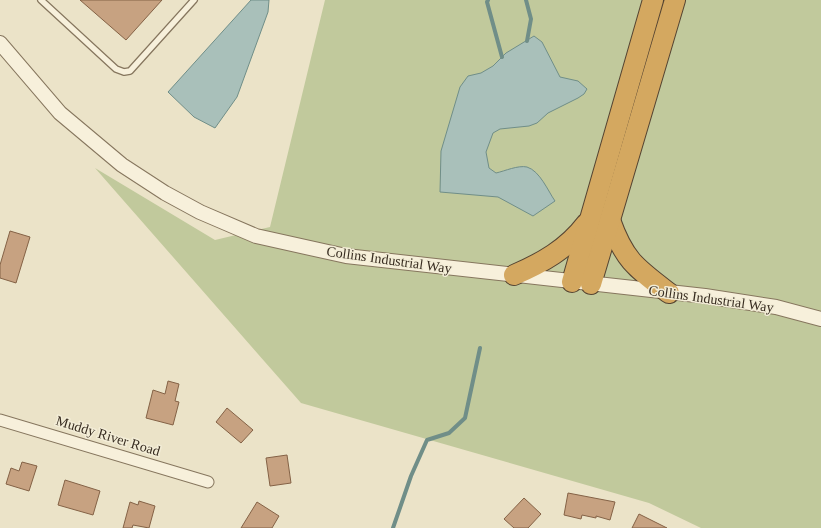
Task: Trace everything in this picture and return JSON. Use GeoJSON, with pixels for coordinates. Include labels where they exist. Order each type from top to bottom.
{"type":"FeatureCollection","features":[{"type":"Feature","properties":{"kind":"highway"},"geometry":{"type":"LineString","coordinates":[[581,283],[590,218],[653,0]]}},
{"type":"Feature","properties":{"kind":"highway"},"geometry":{"type":"LineString","coordinates":[[581,283],[610,220],[675,0]]}},
{"type":"Feature","properties":{"kind":"highway"},"geometry":{"type":"LineString","coordinates":[[514,275],[559,252],[576,236],[590,218]]}},
{"type":"Feature","properties":{"kind":"highway"},"geometry":{"type":"LineString","coordinates":[[610,220],[626,256],[645,275],[669,293]]}},
{"type":"Feature","properties":{"kind":"street","name":"Collins Industrial Way"},"geometry":{"type":"LineString","coordinates":[[0,43],[60,113],[122,165],[165,193],[200,212],[256,236],[346,256],[741,301],[776,307],[821,319]]}},
{"type":"Feature","properties":{"kind":"street","name":"Muddy River Road"},"geometry":{"type":"LineString","coordinates":[[0,420],[208,482]]}},
{"type":"Feature","properties":{"kind":"lane"},"geometry":{"type":"LineString","coordinates":[[42,0],[116,69],[124,72],[130,71],[194,0]]}},
{"type":"Feature","properties":{"kind":"green space"},"geometry":{"type":"Polygon","coordinates":[[[325,0],[821,0],[821,528],[701,528],[649,503],[301,403],[95,168],[215,240],[270,227],[325,0]]]}},
{"type":"Feature","properties":{"kind":"water"},"geometry":{"type":"Polygon","coordinates":[[[251,0],[269,0],[268,12],[237,97],[215,128],[194,117],[168,92],[251,0]]]}},
{"type":"Feature","properties":{"kind":"water"},"geometry":{"type":"Polygon","coordinates":[[[534,36],[542,42],[560,77],[578,81],[587,89],[584,94],[548,113],[537,123],[529,126],[500,129],[493,133],[486,152],[489,168],[496,173],[520,167],[532,169],[540,177],[555,201],[533,216],[498,197],[440,192],[441,151],[460,87],[468,76],[481,73],[493,66],[506,53],[534,36]]]}},
{"type":"Feature","properties":{"kind":"building"},"geometry":{"type":"Polygon","coordinates":[[[80,0],[162,0],[126,40],[80,0]]]}},
{"type":"Feature","properties":{"kind":"building"},"geometry":{"type":"Polygon","coordinates":[[[10,231],[30,237],[16,283],[0,278],[0,265],[10,231]]]}},
{"type":"Feature","properties":{"kind":"building"},"geometry":{"type":"Polygon","coordinates":[[[168,381],[179,384],[175,401],[179,402],[173,425],[146,418],[153,390],[165,394],[168,381]]]}},
{"type":"Feature","properties":{"kind":"building"},"geometry":{"type":"Polygon","coordinates":[[[227,408],[253,430],[241,443],[216,422],[227,408]]]}},
{"type":"Feature","properties":{"kind":"building"},"geometry":{"type":"Polygon","coordinates":[[[287,455],[291,483],[270,486],[266,458],[287,455]]]}},
{"type":"Feature","properties":{"kind":"building"},"geometry":{"type":"Polygon","coordinates":[[[22,462],[37,466],[29,491],[6,484],[11,468],[19,471],[22,462]]]}},
{"type":"Feature","properties":{"kind":"building"},"geometry":{"type":"Polygon","coordinates":[[[65,480],[100,491],[93,515],[58,505],[65,480]]]}},
{"type":"Feature","properties":{"kind":"building"},"geometry":{"type":"Polygon","coordinates":[[[568,493],[615,502],[610,520],[596,516],[596,518],[582,515],[581,519],[564,515],[568,493]]]}},
{"type":"Feature","properties":{"kind":"building"},"geometry":{"type":"Polygon","coordinates":[[[524,498],[541,514],[528,528],[514,528],[504,519],[524,498]]]}},
{"type":"Feature","properties":{"kind":"building"},"geometry":{"type":"Polygon","coordinates":[[[139,501],[155,506],[149,528],[133,525],[132,528],[123,528],[130,502],[138,505],[139,501]]]}},
{"type":"Feature","properties":{"kind":"building"},"geometry":{"type":"Polygon","coordinates":[[[257,502],[279,516],[272,528],[241,528],[257,502]]]}},
{"type":"Feature","properties":{"kind":"building"},"geometry":{"type":"Polygon","coordinates":[[[639,514],[667,528],[632,528],[639,514]]]}},
{"type":"Feature","properties":{"kind":"waterway"},"geometry":{"type":"LineString","coordinates":[[488,0],[487,2],[502,57]]}},
{"type":"Feature","properties":{"kind":"waterway"},"geometry":{"type":"LineString","coordinates":[[526,0],[531,19],[527,41]]}},
{"type":"Feature","properties":{"kind":"waterway"},"geometry":{"type":"LineString","coordinates":[[393,528],[411,476],[427,440],[449,433],[465,418],[480,348]]}}]}
